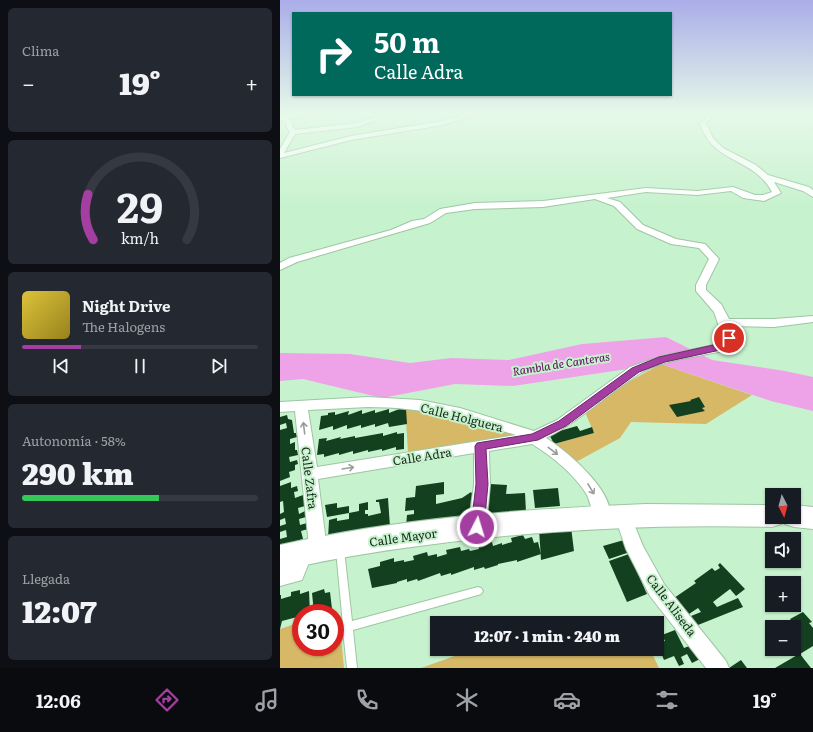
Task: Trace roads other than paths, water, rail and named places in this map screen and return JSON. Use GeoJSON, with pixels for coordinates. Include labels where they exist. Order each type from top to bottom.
{"type":"FeatureCollection","features":[{"type":"Feature","properties":{"kind":"main road","name":"Calle Mayor"},"geometry":{"type":"LineString","coordinates":[[311,551],[477,527],[612,517],[765,516]]}},
{"type":"Feature","properties":{"kind":"main road"},"geometry":{"type":"LineString","coordinates":[[801,517],[813,518]]}},
{"type":"Feature","properties":{"kind":"street"},"geometry":{"type":"LineString","coordinates":[[280,156],[323,145]]}},
{"type":"Feature","properties":{"kind":"street"},"geometry":{"type":"LineString","coordinates":[[280,267],[292,260],[394,232],[415,223],[427,221],[443,211],[475,206],[510,206],[646,190],[697,193],[727,188],[755,198],[764,198],[777,193],[773,184],[750,164],[729,155],[714,145]]}},
{"type":"Feature","properties":{"kind":"street"},"geometry":{"type":"LineString","coordinates":[[762,175],[806,189],[813,194]]}},
{"type":"Feature","properties":{"kind":"street"},"geometry":{"type":"LineString","coordinates":[[596,197],[617,204],[640,227],[674,242],[702,246],[714,259],[701,285],[701,291],[714,301],[725,322],[774,323],[813,319]]}},
{"type":"Feature","properties":{"kind":"street","name":"Calle Adra"},"geometry":{"type":"LineString","coordinates":[[310,474],[534,438],[562,424],[635,370],[662,360],[722,347],[729,338],[725,322]]}},
{"type":"Feature","properties":{"kind":"street","name":"Calle Holguera"},"geometry":{"type":"LineString","coordinates":[[280,407],[385,403],[419,405],[444,410],[525,433],[580,472],[601,507],[612,517]]}},
{"type":"Feature","properties":{"kind":"street","name":"Calle Zafra"},"geometry":{"type":"LineString","coordinates":[[301,406],[310,474],[311,551]]}},
{"type":"Feature","properties":{"kind":"street"},"geometry":{"type":"LineString","coordinates":[[477,527],[482,484],[481,446]]}},
{"type":"Feature","properties":{"kind":"street","name":"Calle Aliseda"},"geometry":{"type":"LineString","coordinates":[[612,517],[635,549],[657,590],[688,627],[719,668]]}},
{"type":"Feature","properties":{"kind":"street"},"geometry":{"type":"LineString","coordinates":[[280,578],[296,574],[311,551]]}},
{"type":"Feature","properties":{"kind":"lane"},"geometry":{"type":"LineString","coordinates":[[311,551],[339,558],[352,668]]}},
{"type":"Feature","properties":{"kind":"lane"},"geometry":{"type":"LineString","coordinates":[[347,627],[478,591]]}},
{"type":"Feature","properties":{"kind":"water","name":"Rambla de Canteras"},"geometry":{"type":"Polygon","coordinates":[[[666,337],[712,360],[785,371],[813,377],[813,411],[771,401],[661,364],[513,386],[455,384],[382,398],[303,379],[280,381],[280,353],[350,354],[410,363],[451,358],[509,360],[582,344],[666,337]]]}}]}
